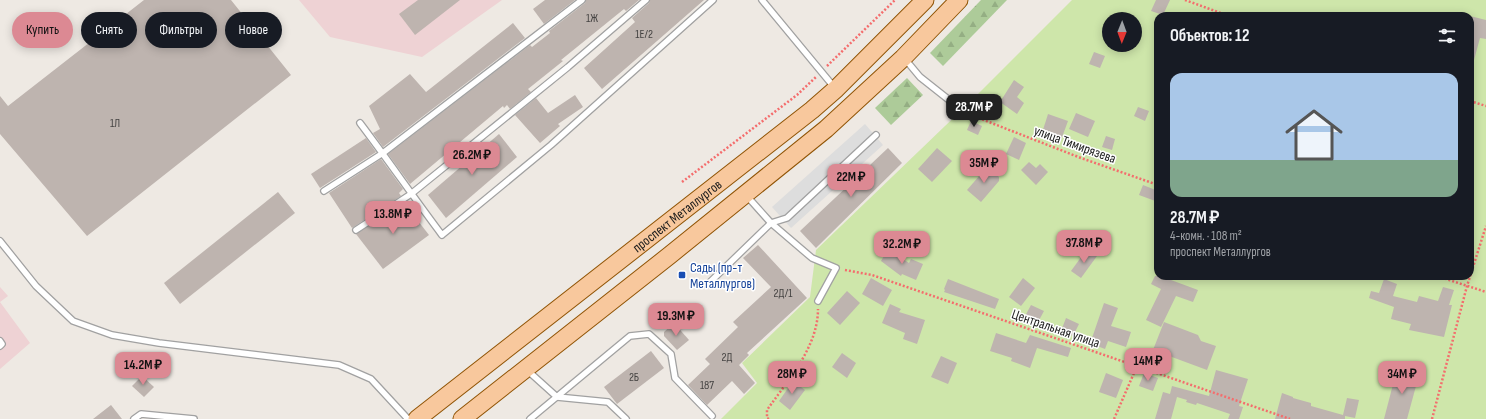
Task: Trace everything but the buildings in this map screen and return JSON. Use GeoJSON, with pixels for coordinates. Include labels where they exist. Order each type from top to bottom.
{"type":"FeatureCollection","features":[{"type":"Feature","properties":{"kind":"main road","name":"проспект Металлургов"},"geometry":{"type":"LineString","coordinates":[[417,419],[812,110],[836,89],[925,0]]}},
{"type":"Feature","properties":{"kind":"main road","name":"проспект Металлургов"},"geometry":{"type":"LineString","coordinates":[[462,419],[670,255],[826,129],[903,58],[959,0]]}},
{"type":"Feature","properties":{"kind":"lane"},"geometry":{"type":"LineString","coordinates":[[324,192],[383,153],[582,0]]}},
{"type":"Feature","properties":{"kind":"lane"},"geometry":{"type":"LineString","coordinates":[[356,230],[411,194],[568,67],[646,0]]}},
{"type":"Feature","properties":{"kind":"lane"},"geometry":{"type":"LineString","coordinates":[[360,123],[442,235],[551,145],[713,0]]}},
{"type":"Feature","properties":{"kind":"lane"},"geometry":{"type":"LineString","coordinates":[[762,0],[836,89]]}},
{"type":"Feature","properties":{"kind":"lane"},"geometry":{"type":"LineString","coordinates":[[903,58],[920,77],[963,111]]}},
{"type":"Feature","properties":{"kind":"lane"},"geometry":{"type":"LineString","coordinates":[[707,285],[771,223],[787,218],[876,135]]}},
{"type":"Feature","properties":{"kind":"lane"},"geometry":{"type":"LineString","coordinates":[[745,194],[771,223],[812,258],[836,268],[818,301]]}},
{"type":"Feature","properties":{"kind":"lane"},"geometry":{"type":"LineString","coordinates":[[0,241],[36,286],[73,321],[112,335],[159,343],[339,365],[371,379],[408,419]]}},
{"type":"Feature","properties":{"kind":"lane"},"geometry":{"type":"LineString","coordinates":[[530,419],[630,336],[649,334],[671,354],[675,378],[712,416]]}},
{"type":"Feature","properties":{"kind":"lane"},"geometry":{"type":"LineString","coordinates":[[0,341],[2,344],[0,346]]}},
{"type":"Feature","properties":{"kind":"lane"},"geometry":{"type":"LineString","coordinates":[[526,369],[557,397],[608,402],[626,419]]}},
{"type":"Feature","properties":{"kind":"lane"},"geometry":{"type":"LineString","coordinates":[[134,419],[141,414],[194,419]]}},
{"type":"Feature","properties":{"kind":"path"},"geometry":{"type":"LineString","coordinates":[[682,182],[797,95],[895,0]]}},
{"type":"Feature","properties":{"kind":"path"},"geometry":{"type":"LineString","coordinates":[[1185,0],[1218,12]]}},
{"type":"Feature","properties":{"kind":"path"},"geometry":{"type":"LineString","coordinates":[[1474,102],[1486,106]]}},
{"type":"Feature","properties":{"kind":"path","name":"улица Тимирязева"},"geometry":{"type":"LineString","coordinates":[[963,111],[1080,158],[1154,184]]}},
{"type":"Feature","properties":{"kind":"path"},"geometry":{"type":"LineString","coordinates":[[1474,264],[1486,226]]}},
{"type":"Feature","properties":{"kind":"path","name":"Центральная улица"},"geometry":{"type":"LineString","coordinates":[[836,268],[872,275],[1290,419]]}},
{"type":"Feature","properties":{"kind":"path"},"geometry":{"type":"LineString","coordinates":[[1449,280],[1486,292]]}},
{"type":"Feature","properties":{"kind":"path"},"geometry":{"type":"LineString","coordinates":[[1432,419],[1469,280]]}},
{"type":"Feature","properties":{"kind":"path"},"geometry":{"type":"LineString","coordinates":[[768,419],[767,410],[809,347],[818,319],[818,301]]}},
{"type":"Feature","properties":{"kind":"path"},"geometry":{"type":"LineString","coordinates":[[1114,419],[1137,366]]}},
{"type":"Feature","properties":{"kind":"shaded area"},"geometry":{"type":"Polygon","coordinates":[[[299,0],[502,0],[422,57],[330,37],[299,0]]]}},
{"type":"Feature","properties":{"kind":"shaded area"},"geometry":{"type":"Polygon","coordinates":[[[865,124],[883,145],[791,228],[772,207],[865,124]]]}},
{"type":"Feature","properties":{"kind":"shaded area"},"geometry":{"type":"Polygon","coordinates":[[[0,287],[8,296],[0,302],[0,287]]]}},
{"type":"Feature","properties":{"kind":"shaded area"},"geometry":{"type":"Polygon","coordinates":[[[0,302],[30,343],[0,369],[0,302]]]}},
{"type":"Feature","properties":{"kind":"green space"},"geometry":{"type":"Polygon","coordinates":[[[981,0],[1007,0],[943,66],[930,53],[981,0]]]}},
{"type":"Feature","properties":{"kind":"green space"},"geometry":{"type":"Polygon","coordinates":[[[1072,0],[1486,0],[1486,419],[721,419],[757,383],[742,363],[810,297],[816,250],[971,101],[1072,0]]]}},
{"type":"Feature","properties":{"kind":"green space"},"geometry":{"type":"Polygon","coordinates":[[[907,78],[923,95],[891,125],[875,108],[907,78]]]}},
{"type":"Feature","properties":{"kind":"place","name":"Сады (пр-т Металлургов)"},"geometry":{"type":"Point","coordinates":[682,275]}}]}
